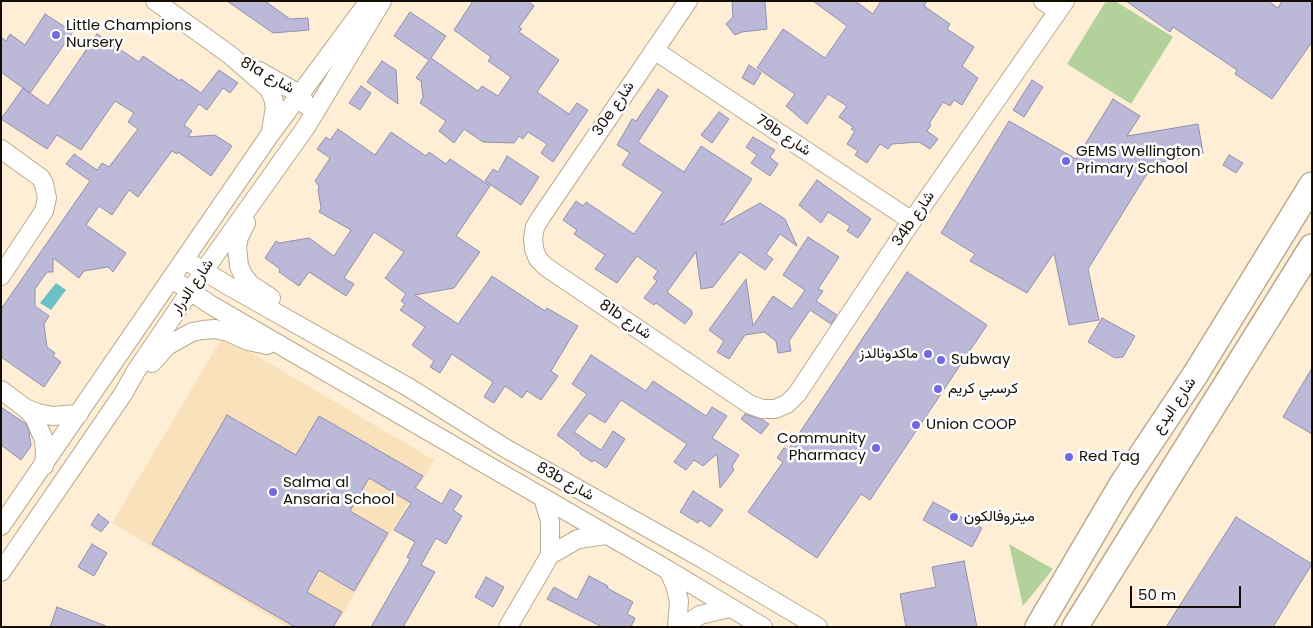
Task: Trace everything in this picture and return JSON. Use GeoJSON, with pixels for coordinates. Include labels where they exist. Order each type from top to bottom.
{"type":"FeatureCollection","features":[{"type":"Feature","properties":{"kind":"main road","name":"شارع البدع"},"geometry":{"type":"LineString","coordinates":[[1038,627],[1121,486],[1195,375],[1312,185]]}},
{"type":"Feature","properties":{"kind":"main road","name":"شارع البدع"},"geometry":{"type":"LineString","coordinates":[[1076,627],[1312,247]]}},
{"type":"Feature","properties":{"kind":"main road"},"geometry":{"type":"LineString","coordinates":[[1184,451],[1176,446],[1172,437],[1192,402],[1195,393],[1195,375]]}},
{"type":"Feature","properties":{"kind":"main road"},"geometry":{"type":"LineString","coordinates":[[1022,627],[1036,611],[1053,603]]}},
{"type":"Feature","properties":{"kind":"street","name":"81a شارع"},"geometry":{"type":"LineString","coordinates":[[155,1],[230,55],[269,89],[275,107],[275,117],[269,136]]}},
{"type":"Feature","properties":{"kind":"street","name":"شارع الدرار"},"geometry":{"type":"LineString","coordinates":[[1,526],[269,136],[370,1]]}},
{"type":"Feature","properties":{"kind":"street","name":"شارع الدرار"},"geometry":{"type":"LineString","coordinates":[[1,572],[123,394],[136,371],[203,272],[306,127],[382,1]]}},
{"type":"Feature","properties":{"kind":"street","name":"30e شارع"},"geometry":{"type":"LineString","coordinates":[[541,217],[688,1]]}},
{"type":"Feature","properties":{"kind":"street"},"geometry":{"type":"LineString","coordinates":[[1043,1],[1062,6]]}},
{"type":"Feature","properties":{"kind":"street","name":"34b شارع"},"geometry":{"type":"LineString","coordinates":[[749,404],[762,409],[775,409],[787,404],[797,394],[912,221],[1062,6]]}},
{"type":"Feature","properties":{"kind":"street","name":"79b شارع"},"geometry":{"type":"LineString","coordinates":[[654,50],[912,221]]}},
{"type":"Feature","properties":{"kind":"street","name":"81a شارع"},"geometry":{"type":"LineString","coordinates":[[230,55],[301,95],[306,105],[306,127]]}},
{"type":"Feature","properties":{"kind":"street"},"geometry":{"type":"LineString","coordinates":[[1,149],[40,178],[44,184],[47,198],[44,211],[1,276]]}},
{"type":"Feature","properties":{"kind":"street","name":"83b شارع"},"geometry":{"type":"LineString","coordinates":[[265,183],[258,203],[239,237],[237,247],[239,266],[250,284],[301,317],[314,334]]}},
{"type":"Feature","properties":{"kind":"street","name":"81b شارع"},"geometry":{"type":"LineString","coordinates":[[541,217],[535,227],[534,249],[538,259],[546,267],[749,404]]}},
{"type":"Feature","properties":{"kind":"street","name":"83b شارع"},"geometry":{"type":"LineString","coordinates":[[185,260],[203,272],[408,387],[505,448],[818,627]]}},
{"type":"Feature","properties":{"kind":"street","name":"83b شارع"},"geometry":{"type":"LineString","coordinates":[[172,279],[278,345],[668,570],[762,627]]}},
{"type":"Feature","properties":{"kind":"street","name":"83b شارع"},"geometry":{"type":"LineString","coordinates":[[123,394],[140,379],[167,346],[192,332],[216,329],[258,344],[278,345]]}},
{"type":"Feature","properties":{"kind":"street"},"geometry":{"type":"LineString","coordinates":[[1,390],[34,417],[44,440],[44,466]]}},
{"type":"Feature","properties":{"kind":"street"},"geometry":{"type":"LineString","coordinates":[[25,408],[52,416],[79,414]]}},
{"type":"Feature","properties":{"kind":"street"},"geometry":{"type":"LineString","coordinates":[[508,627],[550,554],[551,530],[543,498]]}},
{"type":"Feature","properties":{"kind":"street"},"geometry":{"type":"LineString","coordinates":[[550,554],[578,539],[606,535]]}},
{"type":"Feature","properties":{"kind":"street"},"geometry":{"type":"LineString","coordinates":[[668,570],[675,584],[679,601],[677,627]]}},
{"type":"Feature","properties":{"kind":"street"},"geometry":{"type":"LineString","coordinates":[[682,627],[714,610],[729,608]]}},
{"type":"Feature","properties":{"kind":"shaded area","name":"Salma al Ansaria School"},"geometry":{"type":"Polygon","coordinates":[[[223,336],[434,460],[335,627],[288,627],[112,523],[223,336]]]}},
{"type":"Feature","properties":{"kind":"green space"},"geometry":{"type":"Polygon","coordinates":[[[1106,1],[1115,1],[1173,37],[1131,104],[1067,64],[1106,1]]]}},
{"type":"Feature","properties":{"kind":"green space"},"geometry":{"type":"Polygon","coordinates":[[[1009,544],[1053,569],[1023,606],[1009,544]]]}},
{"type":"Feature","properties":{"kind":"water"},"geometry":{"type":"Polygon","coordinates":[[[56,283],[66,290],[51,310],[40,303],[56,283]]]}},
{"type":"Feature","properties":{"kind":"building"},"geometry":{"type":"Polygon","coordinates":[[[227,1],[265,1],[290,19],[308,18],[309,30],[273,33],[227,1]]]}},
{"type":"Feature","properties":{"kind":"building"},"geometry":{"type":"Polygon","coordinates":[[[473,1],[528,1],[534,6],[519,27],[522,29],[519,32],[559,60],[537,92],[569,114],[577,103],[588,110],[553,162],[541,153],[547,144],[528,132],[523,139],[519,136],[514,143],[483,142],[464,129],[454,143],[439,131],[446,121],[420,103],[423,97],[421,81],[416,78],[429,60],[394,36],[410,12],[446,36],[431,58],[478,91],[482,86],[498,96],[511,77],[488,61],[491,57],[454,30],[473,1]]]}},
{"type":"Feature","properties":{"kind":"building"},"geometry":{"type":"Polygon","coordinates":[[[732,1],[765,1],[767,29],[742,32],[735,35],[726,24],[733,17],[732,1]]]}},
{"type":"Feature","properties":{"kind":"building"},"geometry":{"type":"Polygon","coordinates":[[[813,1],[855,1],[873,14],[881,1],[927,1],[924,6],[950,24],[947,29],[974,47],[962,66],[978,78],[962,105],[954,100],[950,106],[943,102],[929,124],[931,125],[927,131],[938,139],[930,149],[919,142],[892,144],[888,149],[880,144],[867,163],[855,155],[858,151],[847,144],[855,131],[851,129],[853,127],[839,117],[847,106],[828,94],[807,124],[786,106],[795,94],[757,68],[783,29],[825,58],[847,26],[813,1]]]}},
{"type":"Feature","properties":{"kind":"building"},"geometry":{"type":"Polygon","coordinates":[[[1126,1],[1268,1],[1278,8],[1282,1],[1312,1],[1312,42],[1272,99],[1235,74],[1237,70],[1173,27],[1170,32],[1126,1]]]}},
{"type":"Feature","properties":{"kind":"building"},"geometry":{"type":"Polygon","coordinates":[[[45,14],[73,32],[30,93],[1,72],[1,37],[6,41],[10,34],[25,45],[45,14]]]}},
{"type":"Feature","properties":{"kind":"building"},"geometry":{"type":"Polygon","coordinates":[[[97,34],[139,62],[143,56],[201,93],[219,70],[238,83],[230,93],[223,88],[207,110],[199,104],[184,125],[192,131],[188,137],[215,135],[232,146],[211,176],[178,152],[177,154],[172,151],[138,197],[129,190],[112,215],[99,206],[86,225],[126,253],[113,272],[108,267],[84,271],[79,278],[53,258],[53,272],[47,272],[35,289],[35,306],[49,316],[44,324],[47,347],[55,353],[53,356],[61,362],[44,387],[1,357],[1,309],[90,181],[66,164],[74,154],[97,170],[102,163],[109,167],[138,129],[128,122],[134,113],[115,101],[81,150],[57,135],[47,149],[1,119],[23,88],[48,106],[97,34]]]}},
{"type":"Feature","properties":{"kind":"building"},"geometry":{"type":"Polygon","coordinates":[[[382,61],[396,70],[398,104],[367,82],[382,61]]]}},
{"type":"Feature","properties":{"kind":"building"},"geometry":{"type":"Polygon","coordinates":[[[749,65],[761,73],[754,85],[742,78],[749,65]]]}},
{"type":"Feature","properties":{"kind":"building"},"geometry":{"type":"Polygon","coordinates":[[[1032,80],[1043,87],[1024,117],[1013,110],[1032,80]]]}},
{"type":"Feature","properties":{"kind":"building"},"geometry":{"type":"Polygon","coordinates":[[[361,86],[371,93],[360,110],[349,103],[361,86]]]}},
{"type":"Feature","properties":{"kind":"building"},"geometry":{"type":"Polygon","coordinates":[[[658,89],[668,96],[638,142],[684,172],[701,146],[752,179],[721,225],[760,203],[785,219],[797,246],[780,234],[766,254],[773,259],[765,270],[740,252],[713,287],[701,289],[696,252],[667,292],[692,311],[692,315],[685,324],[656,303],[654,305],[644,298],[657,281],[653,278],[658,271],[637,256],[617,283],[595,269],[605,255],[574,234],[577,230],[563,220],[576,201],[583,206],[586,202],[634,234],[663,192],[622,165],[630,153],[617,145],[632,119],[636,121],[658,89]]]}},
{"type":"Feature","properties":{"kind":"building"},"geometry":{"type":"Polygon","coordinates":[[[1113,99],[1140,116],[1127,136],[1198,124],[1203,153],[1153,164],[1088,269],[1099,320],[1069,325],[1054,253],[1027,293],[970,261],[975,254],[941,233],[1009,121],[1076,159],[1113,99]]]}},
{"type":"Feature","properties":{"kind":"building"},"geometry":{"type":"Polygon","coordinates":[[[719,112],[729,119],[712,143],[701,135],[719,112]]]}},
{"type":"Feature","properties":{"kind":"building"},"geometry":{"type":"Polygon","coordinates":[[[338,129],[375,155],[391,132],[426,156],[429,152],[446,164],[450,159],[490,186],[456,236],[480,252],[454,288],[415,295],[458,324],[492,276],[545,311],[547,308],[578,326],[551,371],[558,376],[541,400],[527,391],[522,398],[505,386],[494,403],[484,397],[493,382],[452,354],[440,373],[430,367],[434,361],[412,345],[425,327],[400,310],[405,304],[401,301],[406,294],[385,278],[404,252],[374,232],[344,278],[354,284],[346,296],[309,272],[299,286],[279,272],[280,269],[265,258],[276,241],[279,243],[309,238],[334,256],[351,230],[319,212],[321,208],[319,186],[315,181],[330,158],[317,149],[326,137],[330,140],[338,129]]]}},
{"type":"Feature","properties":{"kind":"building"},"geometry":{"type":"Polygon","coordinates":[[[753,137],[775,150],[770,157],[778,164],[770,176],[751,163],[757,155],[746,147],[753,137]]]}},
{"type":"Feature","properties":{"kind":"building"},"geometry":{"type":"Polygon","coordinates":[[[1229,155],[1243,163],[1236,173],[1223,165],[1229,155]]]}},
{"type":"Feature","properties":{"kind":"building"},"geometry":{"type":"Polygon","coordinates":[[[507,156],[539,177],[521,205],[485,181],[493,169],[498,172],[507,156]]]}},
{"type":"Feature","properties":{"kind":"building"},"geometry":{"type":"Polygon","coordinates":[[[817,180],[871,219],[858,238],[847,231],[850,226],[828,212],[821,223],[799,205],[817,180]]]}},
{"type":"Feature","properties":{"kind":"building"},"geometry":{"type":"Polygon","coordinates":[[[808,237],[839,257],[818,289],[823,291],[816,301],[837,315],[831,324],[810,310],[789,341],[791,351],[778,353],[776,341],[764,332],[745,335],[729,359],[717,352],[724,341],[709,330],[746,279],[753,326],[773,296],[792,309],[805,290],[783,275],[808,237]]]}},
{"type":"Feature","properties":{"kind":"building"},"geometry":{"type":"Polygon","coordinates":[[[907,272],[987,325],[870,500],[861,494],[817,558],[748,512],[783,462],[777,458],[784,448],[788,450],[907,272]]]}},
{"type":"Feature","properties":{"kind":"building"},"geometry":{"type":"Polygon","coordinates":[[[1102,318],[1135,336],[1123,357],[1115,358],[1088,342],[1102,318]]]}},
{"type":"Feature","properties":{"kind":"building"},"geometry":{"type":"Polygon","coordinates":[[[591,355],[646,391],[653,381],[706,416],[712,407],[727,416],[712,438],[739,455],[732,466],[734,470],[720,488],[717,454],[703,466],[694,460],[686,470],[674,462],[687,444],[621,400],[605,423],[589,413],[574,432],[601,450],[613,431],[625,439],[606,468],[580,454],[557,435],[587,394],[572,384],[591,355]]]}},
{"type":"Feature","properties":{"kind":"building"},"geometry":{"type":"Polygon","coordinates":[[[1312,368],[1312,434],[1283,417],[1312,368]]]}},
{"type":"Feature","properties":{"kind":"building"},"geometry":{"type":"Polygon","coordinates":[[[1,407],[26,424],[29,431],[31,446],[21,460],[1,445],[1,407]]]}},
{"type":"Feature","properties":{"kind":"building"},"geometry":{"type":"Polygon","coordinates":[[[745,414],[769,424],[761,434],[741,419],[745,414]]]}},
{"type":"Feature","properties":{"kind":"building","name":"Salma al Ansaria School"},"geometry":{"type":"Polygon","coordinates":[[[227,415],[296,455],[319,416],[423,476],[415,488],[442,504],[450,489],[462,496],[453,510],[462,516],[446,544],[436,538],[421,565],[435,572],[403,627],[371,627],[410,559],[407,557],[415,542],[394,530],[411,503],[369,478],[350,511],[388,533],[354,591],[319,570],[307,592],[342,612],[333,627],[295,627],[152,544],[227,415]]]}},
{"type":"Feature","properties":{"kind":"building"},"geometry":{"type":"Polygon","coordinates":[[[693,491],[723,510],[710,527],[700,520],[698,523],[680,512],[693,491]]]}},
{"type":"Feature","properties":{"kind":"building"},"geometry":{"type":"Polygon","coordinates":[[[933,502],[982,528],[972,547],[923,520],[933,502]]]}},
{"type":"Feature","properties":{"kind":"building"},"geometry":{"type":"Polygon","coordinates":[[[98,514],[109,522],[101,532],[91,525],[98,514]]]}},
{"type":"Feature","properties":{"kind":"building"},"geometry":{"type":"Polygon","coordinates":[[[1236,517],[1312,564],[1273,627],[1166,627],[1236,517]]]}},
{"type":"Feature","properties":{"kind":"building"},"geometry":{"type":"Polygon","coordinates":[[[92,544],[107,553],[94,576],[78,567],[92,544]]]}},
{"type":"Feature","properties":{"kind":"building"},"geometry":{"type":"Polygon","coordinates":[[[964,561],[977,627],[906,627],[900,594],[936,587],[932,567],[964,561]]]}},
{"type":"Feature","properties":{"kind":"building"},"geometry":{"type":"Polygon","coordinates":[[[589,576],[633,602],[627,614],[635,618],[631,627],[602,627],[547,599],[554,587],[577,600],[589,576]]]}},
{"type":"Feature","properties":{"kind":"building"},"geometry":{"type":"Polygon","coordinates":[[[486,577],[504,587],[493,607],[475,597],[486,577]]]}},
{"type":"Feature","properties":{"kind":"building"},"geometry":{"type":"Polygon","coordinates":[[[57,607],[106,626],[106,627],[50,627],[57,607]]]}},
{"type":"Feature","properties":{"kind":"place","name":"Little Champions Nursery"},"geometry":{"type":"Point","coordinates":[56,35]}},
{"type":"Feature","properties":{"kind":"place","name":"GEMS Wellington Primary School"},"geometry":{"type":"Point","coordinates":[1066,161]}},
{"type":"Feature","properties":{"kind":"place","name":"ماكدونالدز"},"geometry":{"type":"Point","coordinates":[928,354]}},
{"type":"Feature","properties":{"kind":"place","name":"Subway"},"geometry":{"type":"Point","coordinates":[941,360]}},
{"type":"Feature","properties":{"kind":"place","name":"كرسبي كريم"},"geometry":{"type":"Point","coordinates":[938,389]}},
{"type":"Feature","properties":{"kind":"place","name":"Union COOP"},"geometry":{"type":"Point","coordinates":[916,425]}},
{"type":"Feature","properties":{"kind":"place","name":"Community Pharmacy"},"geometry":{"type":"Point","coordinates":[876,448]}},
{"type":"Feature","properties":{"kind":"place","name":"Red Tag"},"geometry":{"type":"Point","coordinates":[1069,457]}},
{"type":"Feature","properties":{"kind":"place","name":"Salma al Ansaria School"},"geometry":{"type":"Point","coordinates":[273,492]}},
{"type":"Feature","properties":{"kind":"place","name":"ميتروفالكون"},"geometry":{"type":"Point","coordinates":[954,517]}}]}
